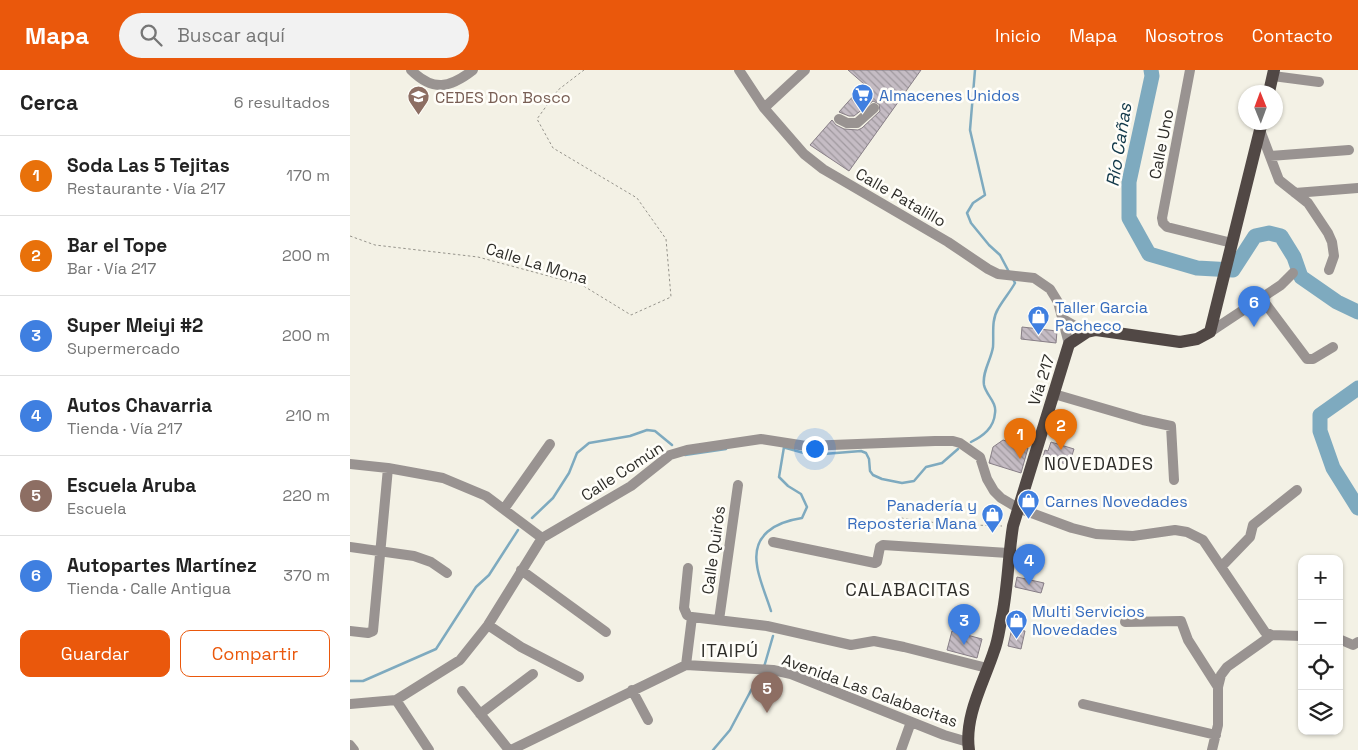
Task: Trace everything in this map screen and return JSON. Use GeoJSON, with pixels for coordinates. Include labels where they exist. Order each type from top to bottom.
{"type":"FeatureCollection","features":[{"type":"Feature","properties":{"kind":"main road"},"geometry":{"type":"LineString","coordinates":[[1096,330],[1180,342],[1197,339],[1210,332],[1260,130]]}},
{"type":"Feature","properties":{"kind":"main road","name":"Vía 217"},"geometry":{"type":"LineString","coordinates":[[968,746],[971,717],[995,650],[1002,619],[1008,553],[1018,508],[1069,344],[1086,332],[1096,330]]}},
{"type":"Feature","properties":{"kind":"street"},"geometry":{"type":"LineString","coordinates":[[410,70],[421,80],[448,86],[473,70]]}},
{"type":"Feature","properties":{"kind":"street","name":"Calle Patalillo"},"geometry":{"type":"LineString","coordinates":[[739,70],[764,108],[804,154],[823,169],[948,242],[967,256],[998,274],[1034,278],[1050,289],[1058,302],[1069,344]]}},
{"type":"Feature","properties":{"kind":"street"},"geometry":{"type":"LineString","coordinates":[[764,108],[805,70]]}},
{"type":"Feature","properties":{"kind":"street","name":"Calle Uno"},"geometry":{"type":"LineString","coordinates":[[1190,70],[1162,218],[1163,223],[1167,227],[1232,243]]}},
{"type":"Feature","properties":{"kind":"street"},"geometry":{"type":"LineString","coordinates":[[1273,73],[1319,82]]}},
{"type":"Feature","properties":{"kind":"street"},"geometry":{"type":"LineString","coordinates":[[839,119],[847,123],[857,124],[874,108]]}},
{"type":"Feature","properties":{"kind":"street"},"geometry":{"type":"LineString","coordinates":[[1262,130],[1279,180],[1308,203],[1328,233],[1332,242],[1334,256],[1329,270]]}},
{"type":"Feature","properties":{"kind":"street"},"geometry":{"type":"LineString","coordinates":[[1270,156],[1349,150]]}},
{"type":"Feature","properties":{"kind":"street"},"geometry":{"type":"LineString","coordinates":[[1295,193],[1358,188]]}},
{"type":"Feature","properties":{"kind":"street"},"geometry":{"type":"LineString","coordinates":[[1210,332],[1262,299],[1282,284],[1293,272]]}},
{"type":"Feature","properties":{"kind":"street"},"geometry":{"type":"LineString","coordinates":[[1262,299],[1307,358],[1313,359],[1333,346]]}},
{"type":"Feature","properties":{"kind":"street"},"geometry":{"type":"LineString","coordinates":[[1063,319],[1075,326],[1096,330]]}},
{"type":"Feature","properties":{"kind":"street"},"geometry":{"type":"LineString","coordinates":[[1054,394],[1170,426],[1174,480]]}},
{"type":"Feature","properties":{"kind":"street","name":"Calle Común"},"geometry":{"type":"LineString","coordinates":[[350,704],[396,700],[460,660],[488,625],[542,538],[631,486],[670,455],[687,450],[761,439],[806,446],[954,441],[960,443],[980,457],[994,492],[1018,508],[1072,528],[1096,534],[1132,536],[1175,530],[1187,532],[1203,540],[1264,632],[1272,635]]}},
{"type":"Feature","properties":{"kind":"street"},"geometry":{"type":"LineString","coordinates":[[504,509],[550,444]]}},
{"type":"Feature","properties":{"kind":"street"},"geometry":{"type":"LineString","coordinates":[[350,464],[388,468],[442,478],[486,496],[542,538]]}},
{"type":"Feature","properties":{"kind":"street"},"geometry":{"type":"LineString","coordinates":[[350,631],[371,633],[373,630],[388,468]]}},
{"type":"Feature","properties":{"kind":"street","name":"Calle Quirós"},"geometry":{"type":"LineString","coordinates":[[719,620],[738,485]]}},
{"type":"Feature","properties":{"kind":"street"},"geometry":{"type":"LineString","coordinates":[[1222,566],[1250,537],[1253,525],[1297,490]]}},
{"type":"Feature","properties":{"kind":"street"},"geometry":{"type":"LineString","coordinates":[[773,542],[875,563],[877,562],[880,547],[883,545],[1008,553]]}},
{"type":"Feature","properties":{"kind":"street"},"geometry":{"type":"LineString","coordinates":[[350,547],[414,556],[430,562],[447,573]]}},
{"type":"Feature","properties":{"kind":"street"},"geometry":{"type":"LineString","coordinates":[[688,568],[684,608],[687,615],[692,617],[767,626],[851,645],[874,641],[987,668]]}},
{"type":"Feature","properties":{"kind":"street"},"geometry":{"type":"LineString","coordinates":[[521,570],[606,632]]}},
{"type":"Feature","properties":{"kind":"street"},"geometry":{"type":"LineString","coordinates":[[686,665],[692,617]]}},
{"type":"Feature","properties":{"kind":"street"},"geometry":{"type":"LineString","coordinates":[[1125,622],[1181,620],[1188,640],[1218,687]]}},
{"type":"Feature","properties":{"kind":"street"},"geometry":{"type":"LineString","coordinates":[[488,625],[521,647],[579,677]]}},
{"type":"Feature","properties":{"kind":"street"},"geometry":{"type":"LineString","coordinates":[[1212,750],[1218,725],[1218,687],[1221,675],[1227,667],[1272,635],[1298,636]]}},
{"type":"Feature","properties":{"kind":"street"},"geometry":{"type":"LineString","coordinates":[[1343,640],[1356,644],[1358,656]]}},
{"type":"Feature","properties":{"kind":"street","name":"Avenida Las Calabacitas"},"geometry":{"type":"LineString","coordinates":[[510,750],[686,665],[772,670],[791,674],[968,746]]}},
{"type":"Feature","properties":{"kind":"street"},"geometry":{"type":"LineString","coordinates":[[480,714],[533,674]]}},
{"type":"Feature","properties":{"kind":"street"},"geometry":{"type":"LineString","coordinates":[[632,690],[648,720]]}},
{"type":"Feature","properties":{"kind":"street"},"geometry":{"type":"LineString","coordinates":[[462,691],[510,750]]}},
{"type":"Feature","properties":{"kind":"street"},"geometry":{"type":"LineString","coordinates":[[396,700],[429,750]]}},
{"type":"Feature","properties":{"kind":"street"},"geometry":{"type":"LineString","coordinates":[[1084,704],[1216,735]]}},
{"type":"Feature","properties":{"kind":"street"},"geometry":{"type":"LineString","coordinates":[[901,750],[911,722]]}},
{"type":"Feature","properties":{"kind":"street"},"geometry":{"type":"LineString","coordinates":[[350,745],[354,750]]}},
{"type":"Feature","properties":{"kind":"path","name":"Calle La Mona"},"geometry":{"type":"LineString","coordinates":[[350,236],[375,245],[478,257],[582,285],[631,315],[671,297],[666,239],[637,198],[552,148],[537,119],[558,90],[584,70]]}},
{"type":"Feature","properties":{"kind":"path"},"geometry":{"type":"LineString","coordinates":[[901,518],[945,524],[1013,526]]}},
{"type":"Feature","properties":{"kind":"building","name":"Almacenes Unidos"},"geometry":{"type":"Polygon","coordinates":[[[848,70],[921,70],[849,171],[810,145],[832,120],[836,125],[844,129],[858,130],[880,111],[879,104],[873,101],[854,116],[839,112],[864,84],[848,70]]]}},
{"type":"Feature","properties":{"kind":"building","name":"Taller Garcia Pacheco"},"geometry":{"type":"Polygon","coordinates":[[[1022,327],[1057,331],[1056,343],[1021,339],[1022,327]]]}},
{"type":"Feature","properties":{"kind":"building"},"geometry":{"type":"Polygon","coordinates":[[[1003,440],[1028,448],[1021,473],[989,463],[993,447],[1003,440]]]}},
{"type":"Feature","properties":{"kind":"building"},"geometry":{"type":"Polygon","coordinates":[[[1051,442],[1074,449],[1069,465],[1043,457],[1045,450],[1048,451],[1051,442]]]}},
{"type":"Feature","properties":{"kind":"building"},"geometry":{"type":"Polygon","coordinates":[[[1017,577],[1044,583],[1041,593],[1015,587],[1017,577]]]}},
{"type":"Feature","properties":{"kind":"building","name":"Multi Servicios Novedades"},"geometry":{"type":"Polygon","coordinates":[[[1012,628],[1025,631],[1021,649],[1008,646],[1012,628]]]}},
{"type":"Feature","properties":{"kind":"building"},"geometry":{"type":"Polygon","coordinates":[[[952,631],[982,639],[977,658],[947,650],[952,631]]]}},
{"type":"Feature","properties":{"kind":"waterway"},"geometry":{"type":"LineString","coordinates":[[975,70],[970,130],[985,195],[973,203],[967,213],[971,223],[1000,255],[1009,272]]}},
{"type":"Feature","properties":{"kind":"waterway","name":"Río Cañas"},"geometry":{"type":"LineString","coordinates":[[1151,70],[1152,76],[1129,182],[1129,218],[1149,254],[1197,268],[1233,270],[1255,236],[1269,233],[1281,236],[1294,257],[1301,277],[1337,302],[1358,312]]}},
{"type":"Feature","properties":{"kind":"waterway"},"geometry":{"type":"LineString","coordinates":[[971,442],[987,431],[993,423],[995,409],[985,389],[984,375],[993,347],[994,318],[1015,283],[1013,279]]}},
{"type":"Feature","properties":{"kind":"waterway","name":"Río Cañas"},"geometry":{"type":"LineString","coordinates":[[1358,388],[1320,415],[1320,431],[1333,468],[1358,508]]}},
{"type":"Feature","properties":{"kind":"waterway"},"geometry":{"type":"LineString","coordinates":[[532,518],[553,498],[569,473],[577,453],[589,443],[630,436],[647,430],[655,431],[672,445]]}},
{"type":"Feature","properties":{"kind":"waterway"},"geometry":{"type":"LineString","coordinates":[[771,611],[758,570],[756,555],[758,546],[762,538],[775,527],[802,518],[807,507],[801,494],[788,486],[779,477],[784,447]]}},
{"type":"Feature","properties":{"kind":"waterway"},"geometry":{"type":"LineString","coordinates":[[786,448],[811,455],[861,451],[866,453],[869,459],[870,471],[873,475],[902,483],[914,481],[926,467],[942,463],[958,449]]}},
{"type":"Feature","properties":{"kind":"waterway"},"geometry":{"type":"LineString","coordinates":[[685,455],[726,449]]}},
{"type":"Feature","properties":{"kind":"waterway"},"geometry":{"type":"LineString","coordinates":[[350,681],[363,681],[436,649],[476,587],[489,575],[518,530]]}},
{"type":"Feature","properties":{"kind":"waterway"},"geometry":{"type":"LineString","coordinates":[[764,667],[773,636]]}},
{"type":"Feature","properties":{"kind":"waterway"},"geometry":{"type":"LineString","coordinates":[[713,750],[730,730],[756,681]]}},
{"type":"Feature","properties":{"kind":"place","name":"Almacenes Unidos"},"geometry":{"type":"Point","coordinates":[863,114]}},
{"type":"Feature","properties":{"kind":"place","name":"CEDES Don Bosco"},"geometry":{"type":"Point","coordinates":[419,116]}},
{"type":"Feature","properties":{"kind":"place","name":"Autopartes Martínez"},"geometry":{"type":"Point","coordinates":[1254,327]}},
{"type":"Feature","properties":{"kind":"place","name":"Taller Garcia Pacheco"},"geometry":{"type":"Point","coordinates":[1039,335]}},
{"type":"Feature","properties":{"kind":"place","name":"Bar el Tope"},"geometry":{"type":"Point","coordinates":[1061,450]}},
{"type":"Feature","properties":{"kind":"place","name":"Soda Las 5 Tejitas"},"geometry":{"type":"Point","coordinates":[1020,459]}},
{"type":"Feature","properties":{"kind":"place","name":"Carnes Novedades"},"geometry":{"type":"Point","coordinates":[1029,520]}},
{"type":"Feature","properties":{"kind":"place","name":"Panadería y Reposteria Mana"},"geometry":{"type":"Point","coordinates":[993,533]}},
{"type":"Feature","properties":{"kind":"place","name":"Autos Chavarria"},"geometry":{"type":"Point","coordinates":[1029,585]}},
{"type":"Feature","properties":{"kind":"place","name":"Multi Servicios Novedades"},"geometry":{"type":"Point","coordinates":[1016,639]}},
{"type":"Feature","properties":{"kind":"place","name":"Super Meiyi #2"},"geometry":{"type":"Point","coordinates":[964,645]}},
{"type":"Feature","properties":{"kind":"place","name":"Escuela Aruba"},"geometry":{"type":"Point","coordinates":[767,713]}},
{"type":"Feature","properties":{"kind":"district","name":"NOVEDADES"},"geometry":{"type":"Point","coordinates":[1099,464]}},
{"type":"Feature","properties":{"kind":"district","name":"CALABACITAS"},"geometry":{"type":"Point","coordinates":[908,590]}},
{"type":"Feature","properties":{"kind":"district","name":"ITAIPÚ"},"geometry":{"type":"Point","coordinates":[730,651]}}]}
